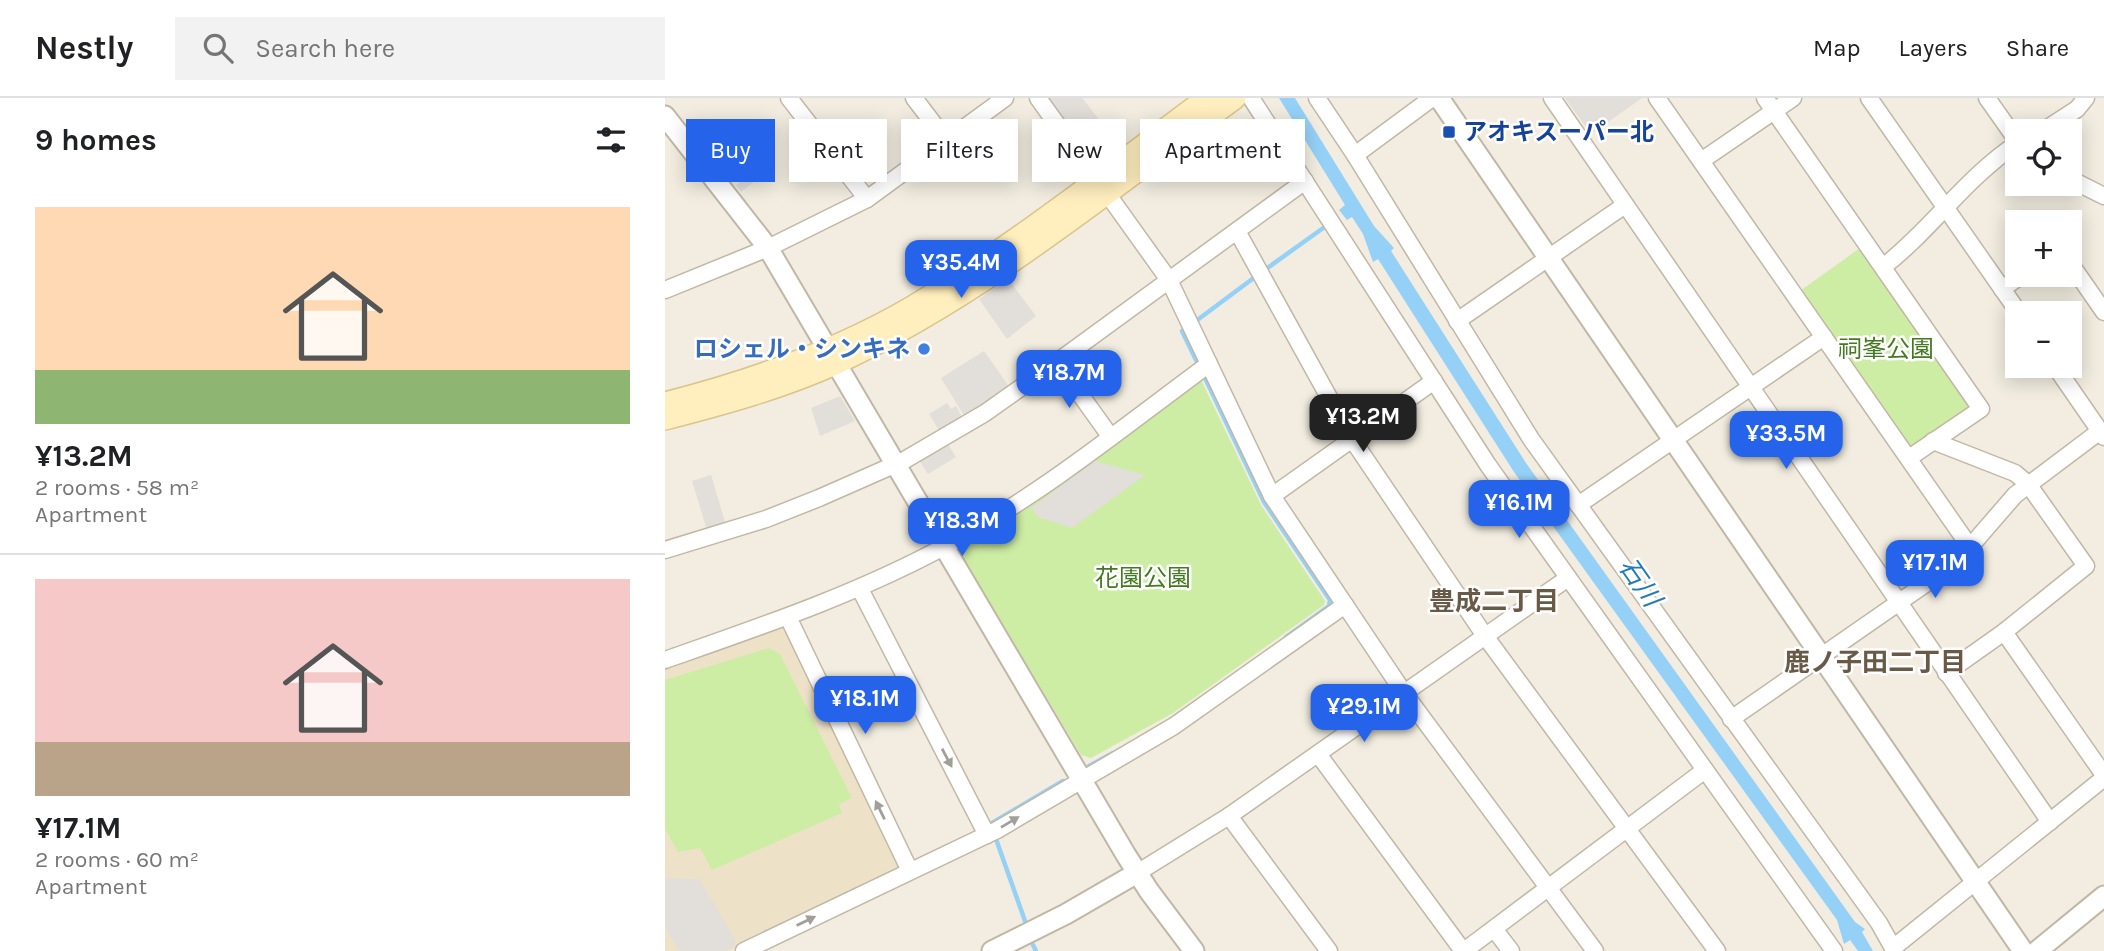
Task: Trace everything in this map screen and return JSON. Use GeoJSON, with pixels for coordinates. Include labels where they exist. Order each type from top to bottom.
{"type":"FeatureCollection","features":[{"type":"Feature","properties":{"kind":"main road"},"geometry":{"type":"LineString","coordinates":[[665,419],[735,400],[919,320],[1009,262],[1207,98]]}},
{"type":"Feature","properties":{"kind":"main road"},"geometry":{"type":"LineString","coordinates":[[1102,186],[1235,98]]}},
{"type":"Feature","properties":{"kind":"main road"},"geometry":{"type":"LineString","coordinates":[[665,403],[831,357]]}},
{"type":"Feature","properties":{"kind":"street"},"geometry":{"type":"LineString","coordinates":[[789,98],[867,199]]}},
{"type":"Feature","properties":{"kind":"street"},"geometry":{"type":"LineString","coordinates":[[913,98],[930,119]]}},
{"type":"Feature","properties":{"kind":"street"},"geometry":{"type":"LineString","coordinates":[[976,119],[1005,98]]}},
{"type":"Feature","properties":{"kind":"street"},"geometry":{"type":"LineString","coordinates":[[1038,98],[1169,280],[1272,496],[1404,693],[1595,951]]}},
{"type":"Feature","properties":{"kind":"street"},"geometry":{"type":"LineString","coordinates":[[1251,98],[1265,119]]}},
{"type":"Feature","properties":{"kind":"street"},"geometry":{"type":"LineString","coordinates":[[1317,98],[1531,439],[1879,923],[1893,948],[2104,776],[2004,632]]}},
{"type":"Feature","properties":{"kind":"street"},"geometry":{"type":"LineString","coordinates":[[1355,155],[1432,98]]}},
{"type":"Feature","properties":{"kind":"street"},"geometry":{"type":"LineString","coordinates":[[1440,98],[2023,951]]}},
{"type":"Feature","properties":{"kind":"street"},"geometry":{"type":"LineString","coordinates":[[1552,98],[2050,822]]}},
{"type":"Feature","properties":{"kind":"street"},"geometry":{"type":"LineString","coordinates":[[1657,98],[1971,547]]}},
{"type":"Feature","properties":{"kind":"street"},"geometry":{"type":"LineString","coordinates":[[1701,161],[1770,104],[1793,98]]}},
{"type":"Feature","properties":{"kind":"street"},"geometry":{"type":"LineString","coordinates":[[1870,98],[2010,301]]}},
{"type":"Feature","properties":{"kind":"street"},"geometry":{"type":"LineString","coordinates":[[1987,98],[2005,124]]}},
{"type":"Feature","properties":{"kind":"street"},"geometry":{"type":"LineString","coordinates":[[1770,104],[1982,409],[1909,458]]}},
{"type":"Feature","properties":{"kind":"street"},"geometry":{"type":"LineString","coordinates":[[2060,119],[2081,104]]}},
{"type":"Feature","properties":{"kind":"street"},"geometry":{"type":"LineString","coordinates":[[665,116],[768,248],[1137,873],[1192,950]]}},
{"type":"Feature","properties":{"kind":"street"},"geometry":{"type":"LineString","coordinates":[[1883,267],[1901,253],[1945,206],[2005,153]]}},
{"type":"Feature","properties":{"kind":"street"},"geometry":{"type":"LineString","coordinates":[[668,285],[768,248],[867,199],[901,174]]}},
{"type":"Feature","properties":{"kind":"street"},"geometry":{"type":"LineString","coordinates":[[1305,181],[1488,465],[1834,951]]}},
{"type":"Feature","properties":{"kind":"street"},"geometry":{"type":"LineString","coordinates":[[665,550],[766,519],[895,465],[985,412],[1304,182]]}},
{"type":"Feature","properties":{"kind":"street"},"geometry":{"type":"LineString","coordinates":[[2082,185],[2104,196]]}},
{"type":"Feature","properties":{"kind":"street"},"geometry":{"type":"LineString","coordinates":[[1457,321],[1625,205]]}},
{"type":"Feature","properties":{"kind":"street"},"geometry":{"type":"LineString","coordinates":[[1237,231],[1352,439],[1485,636],[1717,951]]}},
{"type":"Feature","properties":{"kind":"street"},"geometry":{"type":"LineString","coordinates":[[2082,280],[2104,312]]}},
{"type":"Feature","properties":{"kind":"street"},"geometry":{"type":"LineString","coordinates":[[1577,505],[1824,337]]}},
{"type":"Feature","properties":{"kind":"street"},"geometry":{"type":"LineString","coordinates":[[1057,362],[1111,436]]}},
{"type":"Feature","properties":{"kind":"street"},"geometry":{"type":"LineString","coordinates":[[665,660],[860,589],[945,547],[1019,503],[1209,364]]}},
{"type":"Feature","properties":{"kind":"street"},"geometry":{"type":"LineString","coordinates":[[1731,719],[1957,562],[2015,495],[2102,434],[2063,378]]}},
{"type":"Feature","properties":{"kind":"street"},"geometry":{"type":"LineString","coordinates":[[1272,496],[1434,381]]}},
{"type":"Feature","properties":{"kind":"street"},"geometry":{"type":"LineString","coordinates":[[1933,441],[2015,473],[2028,484],[2086,566],[2004,632],[1945,673]]}},
{"type":"Feature","properties":{"kind":"street"},"geometry":{"type":"LineString","coordinates":[[992,951],[1066,914],[1229,816],[1568,578]]}},
{"type":"Feature","properties":{"kind":"street"},"geometry":{"type":"LineString","coordinates":[[860,589],[987,835]]}},
{"type":"Feature","properties":{"kind":"street"},"geometry":{"type":"LineString","coordinates":[[744,951],[987,835],[1174,726],[1345,605]]}},
{"type":"Feature","properties":{"kind":"street"},"geometry":{"type":"LineString","coordinates":[[787,617],[910,871]]}},
{"type":"Feature","properties":{"kind":"street"},"geometry":{"type":"LineString","coordinates":[[1318,754],[1464,951],[1705,771]]}},
{"type":"Feature","properties":{"kind":"street"},"geometry":{"type":"LineString","coordinates":[[1229,816],[1329,951]]}},
{"type":"Feature","properties":{"kind":"street"},"geometry":{"type":"LineString","coordinates":[[2037,951],[2104,896]]}},
{"type":"Feature","properties":{"kind":"street"},"geometry":{"type":"LineString","coordinates":[[1494,929],[1511,951]]}},
{"type":"Feature","properties":{"kind":"shaded area"},"geometry":{"type":"Polygon","coordinates":[[[1044,98],[1082,98],[1099,119],[1060,119],[1044,98]]]}},
{"type":"Feature","properties":{"kind":"shaded area"},"geometry":{"type":"Polygon","coordinates":[[[1565,98],[1642,98],[1591,134],[1565,98]]]}},
{"type":"Feature","properties":{"kind":"shaded area"},"geometry":{"type":"Polygon","coordinates":[[[740,182],[754,182],[741,192],[736,185],[740,182]]]}},
{"type":"Feature","properties":{"kind":"shaded area"},"geometry":{"type":"Polygon","coordinates":[[[1008,279],[1036,316],[1007,339],[979,299],[1008,279]]]}},
{"type":"Feature","properties":{"kind":"shaded area"},"geometry":{"type":"Polygon","coordinates":[[[984,351],[1010,388],[965,417],[941,378],[984,351]]]}},
{"type":"Feature","properties":{"kind":"shaded area"},"geometry":{"type":"Polygon","coordinates":[[[840,396],[855,421],[820,436],[811,408],[840,396]]]}},
{"type":"Feature","properties":{"kind":"shaded area"},"geometry":{"type":"Polygon","coordinates":[[[947,403],[951,409],[956,406],[963,419],[940,432],[929,414],[947,403]]]}},
{"type":"Feature","properties":{"kind":"shaded area"},"geometry":{"type":"Polygon","coordinates":[[[947,443],[956,457],[928,474],[919,460],[947,443]]]}},
{"type":"Feature","properties":{"kind":"shaded area"},"geometry":{"type":"Polygon","coordinates":[[[1095,461],[1145,475],[1072,528],[1038,517],[1031,508],[1095,461]]]}},
{"type":"Feature","properties":{"kind":"shaded area"},"geometry":{"type":"Polygon","coordinates":[[[711,475],[726,525],[707,530],[692,481],[711,475]]]}},
{"type":"Feature","properties":{"kind":"shaded area"},"geometry":{"type":"Polygon","coordinates":[[[782,627],[789,629],[900,860],[899,871],[730,951],[665,951],[665,668],[782,627]]]}},
{"type":"Feature","properties":{"kind":"shaded area"},"geometry":{"type":"Polygon","coordinates":[[[665,878],[699,879],[735,939],[735,946],[725,951],[679,951],[665,927],[665,878]]]}},
{"type":"Feature","properties":{"kind":"green space","name":"祠峯公園"},"geometry":{"type":"Polygon","coordinates":[[[1860,248],[1970,404],[1969,410],[1916,445],[1909,446],[1800,291],[1860,248]]]}},
{"type":"Feature","properties":{"kind":"green space","name":"花園公園"},"geometry":{"type":"Polygon","coordinates":[[[1197,381],[1202,382],[1261,505],[1325,601],[1324,605],[1173,713],[1091,758],[1081,755],[960,552],[963,543],[1197,381]]]}},
{"type":"Feature","properties":{"kind":"green space"},"geometry":{"type":"Polygon","coordinates":[[[769,648],[780,654],[852,798],[839,804],[842,813],[712,870],[700,848],[678,852],[665,829],[665,680],[769,648]]]}},
{"type":"Feature","properties":{"kind":"water"},"geometry":{"type":"Polygon","coordinates":[[[1279,98],[1295,98],[1374,226],[1394,248],[1391,251],[1526,463],[1855,922],[1865,929],[1862,932],[1873,951],[1858,951],[1850,940],[1844,944],[1837,920],[1514,472],[1378,259],[1373,262],[1363,234],[1352,217],[1347,220],[1339,210],[1345,205],[1305,140],[1305,119],[1292,119],[1279,98]]]}},
{"type":"Feature","properties":{"kind":"waterway"},"geometry":{"type":"LineString","coordinates":[[1266,269],[1326,226]]}},
{"type":"Feature","properties":{"kind":"waterway"},"geometry":{"type":"LineString","coordinates":[[1196,321],[1255,277]]}},
{"type":"Feature","properties":{"kind":"waterway"},"geometry":{"type":"LineString","coordinates":[[1186,328],[1182,331],[1197,362]]}},
{"type":"Feature","properties":{"kind":"waterway"},"geometry":{"type":"LineString","coordinates":[[1206,380],[1264,502],[1330,600],[1329,606],[1286,637]]}},
{"type":"Feature","properties":{"kind":"waterway"},"geometry":{"type":"LineString","coordinates":[[1089,766],[1113,753]]}},
{"type":"Feature","properties":{"kind":"waterway"},"geometry":{"type":"LineString","coordinates":[[992,823],[1063,781]]}},
{"type":"Feature","properties":{"kind":"waterway"},"geometry":{"type":"LineString","coordinates":[[996,839],[1025,921]]}},
{"type":"Feature","properties":{"kind":"waterway"},"geometry":{"type":"LineString","coordinates":[[1033,945],[1036,951]]}},
{"type":"Feature","properties":{"kind":"place","name":"アオキスーパー北"},"geometry":{"type":"Point","coordinates":[1449,132]}},
{"type":"Feature","properties":{"kind":"place","name":"ロシェル・シンキネ"},"geometry":{"type":"Point","coordinates":[924,349]}},
{"type":"Feature","properties":{"kind":"district","name":"豊成二丁目"},"geometry":{"type":"Point","coordinates":[1494,601]}},
{"type":"Feature","properties":{"kind":"district","name":"鹿ノ子田二丁目"},"geometry":{"type":"Point","coordinates":[1875,662]}},
{"type":"Feature","properties":{"kind":"water label","name":"石川"},"geometry":{"type":"Point","coordinates":[1640,582]}}]}
